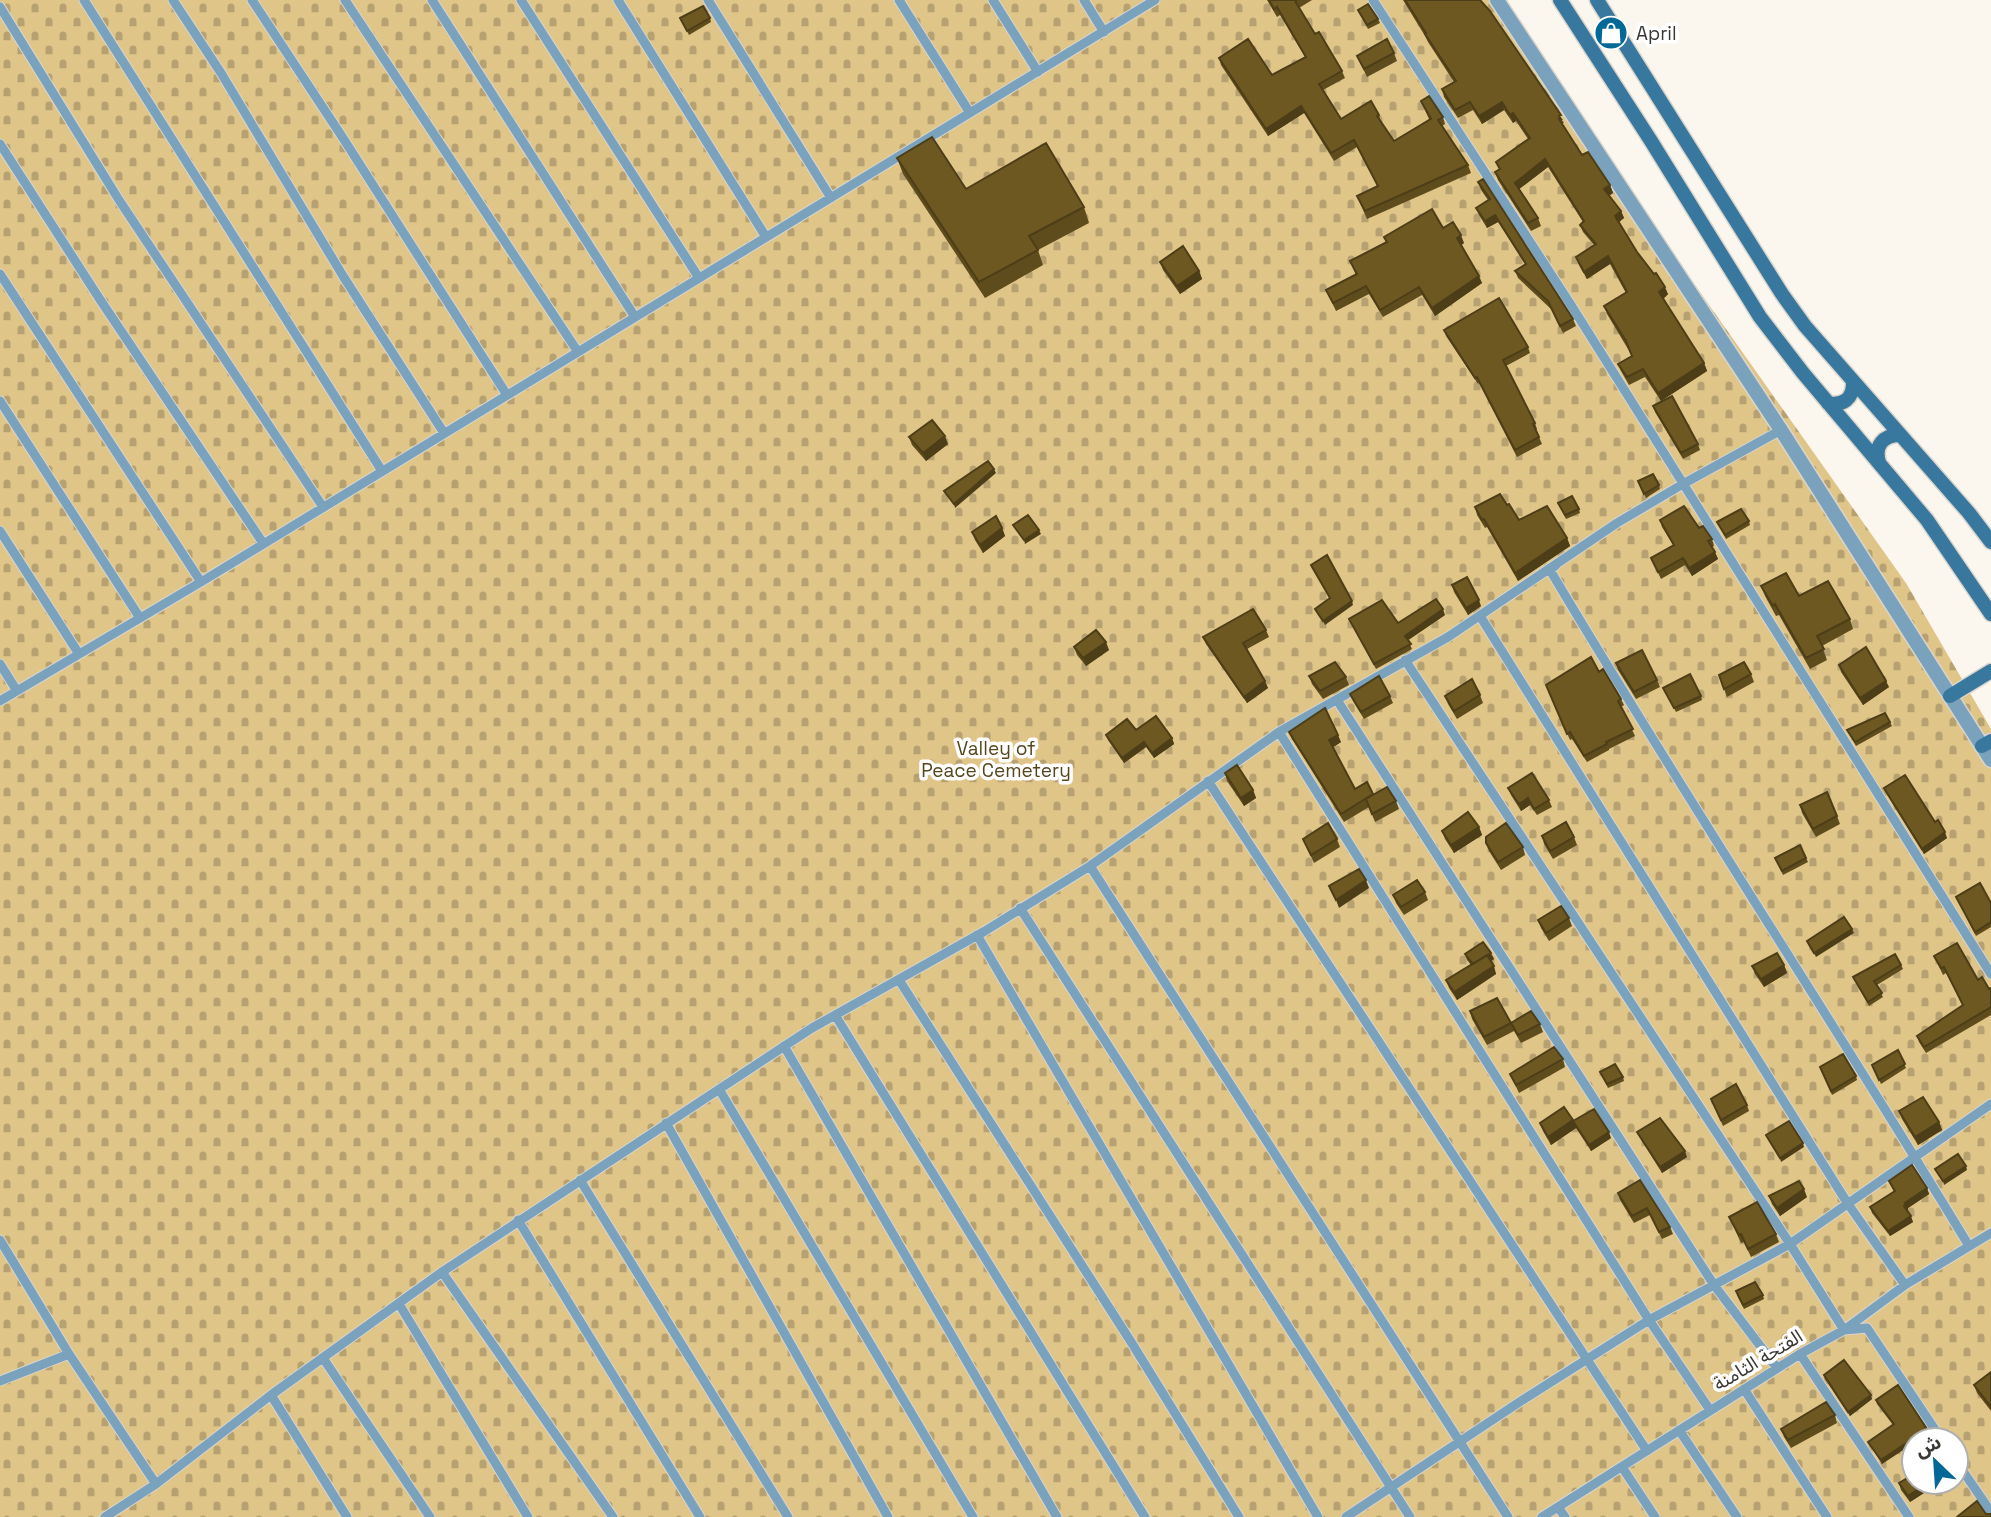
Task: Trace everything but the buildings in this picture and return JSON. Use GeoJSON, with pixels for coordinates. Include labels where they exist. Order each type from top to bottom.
{"type":"FeatureCollection","features":[{"type":"Feature","properties":{"kind":"main road"},"geometry":{"type":"LineString","coordinates":[[1560,0],[1651,141],[1759,317],[1927,520],[1991,614]]}},
{"type":"Feature","properties":{"kind":"main road"},"geometry":{"type":"LineString","coordinates":[[1597,0],[1804,326],[1969,513],[1991,542]]}},
{"type":"Feature","properties":{"kind":"main road"},"geometry":{"type":"LineString","coordinates":[[1828,403],[1844,403],[1850,398],[1853,383]]}},
{"type":"Feature","properties":{"kind":"main road"},"geometry":{"type":"LineString","coordinates":[[1879,463],[1878,446],[1891,435],[1900,435]]}},
{"type":"Feature","properties":{"kind":"main road"},"geometry":{"type":"LineString","coordinates":[[1950,696],[1991,671]]}},
{"type":"Feature","properties":{"kind":"street"},"geometry":{"type":"LineString","coordinates":[[1497,0],[1781,430],[1950,696],[1987,744],[1991,760]]}},
{"type":"Feature","properties":{"kind":"lane"},"geometry":{"type":"LineString","coordinates":[[84,0],[383,471]]}},
{"type":"Feature","properties":{"kind":"lane"},"geometry":{"type":"LineString","coordinates":[[173,0],[221,73],[343,276],[444,433]]}},
{"type":"Feature","properties":{"kind":"lane"},"geometry":{"type":"LineString","coordinates":[[251,0],[508,395]]}},
{"type":"Feature","properties":{"kind":"lane"},"geometry":{"type":"LineString","coordinates":[[345,0],[578,352]]}},
{"type":"Feature","properties":{"kind":"lane"},"geometry":{"type":"LineString","coordinates":[[432,0],[635,317]]}},
{"type":"Feature","properties":{"kind":"lane"},"geometry":{"type":"LineString","coordinates":[[521,0],[699,278]]}},
{"type":"Feature","properties":{"kind":"lane"},"geometry":{"type":"LineString","coordinates":[[618,0],[766,237]]}},
{"type":"Feature","properties":{"kind":"lane"},"geometry":{"type":"LineString","coordinates":[[708,0],[831,198]]}},
{"type":"Feature","properties":{"kind":"lane"},"geometry":{"type":"LineString","coordinates":[[898,0],[970,113]]}},
{"type":"Feature","properties":{"kind":"lane"},"geometry":{"type":"LineString","coordinates":[[993,0],[1038,72]]}},
{"type":"Feature","properties":{"kind":"lane"},"geometry":{"type":"LineString","coordinates":[[1084,0],[1104,32]]}},
{"type":"Feature","properties":{"kind":"lane"},"geometry":{"type":"LineString","coordinates":[[0,701],[201,582],[1155,0]]}},
{"type":"Feature","properties":{"kind":"lane"},"geometry":{"type":"LineString","coordinates":[[1373,0],[1571,305],[1991,974]]}},
{"type":"Feature","properties":{"kind":"lane"},"geometry":{"type":"LineString","coordinates":[[0,7],[119,200],[323,507]]}},
{"type":"Feature","properties":{"kind":"lane"},"geometry":{"type":"LineString","coordinates":[[0,144],[263,543]]}},
{"type":"Feature","properties":{"kind":"lane"},"geometry":{"type":"LineString","coordinates":[[0,274],[201,582]]}},
{"type":"Feature","properties":{"kind":"lane"},"geometry":{"type":"LineString","coordinates":[[0,401],[140,618]]}},
{"type":"Feature","properties":{"kind":"lane"},"geometry":{"type":"LineString","coordinates":[[105,1517],[156,1484],[271,1395],[442,1272],[784,1046],[977,935],[1090,866],[1279,732],[1448,637],[1617,523],[1781,430]]}},
{"type":"Feature","properties":{"kind":"lane"},"geometry":{"type":"LineString","coordinates":[[0,531],[79,654]]}},
{"type":"Feature","properties":{"kind":"lane"},"geometry":{"type":"LineString","coordinates":[[1564,558],[1550,570],[1969,1246]]}},
{"type":"Feature","properties":{"kind":"lane"},"geometry":{"type":"LineString","coordinates":[[1480,616],[1848,1204],[1905,1285]]}},
{"type":"Feature","properties":{"kind":"lane"},"geometry":{"type":"LineString","coordinates":[[1405,660],[1844,1330],[1867,1328],[1933,1426]]}},
{"type":"Feature","properties":{"kind":"lane"},"geometry":{"type":"LineString","coordinates":[[0,664],[17,691]]}},
{"type":"Feature","properties":{"kind":"lane"},"geometry":{"type":"LineString","coordinates":[[1337,700],[1714,1285],[1777,1368]]}},
{"type":"Feature","properties":{"kind":"lane"},"geometry":{"type":"LineString","coordinates":[[1279,732],[1649,1320],[1710,1410]]}},
{"type":"Feature","properties":{"kind":"lane"},"geometry":{"type":"LineString","coordinates":[[1208,781],[1647,1451]]}},
{"type":"Feature","properties":{"kind":"lane"},"geometry":{"type":"LineString","coordinates":[[1090,866],[1508,1517]]}},
{"type":"Feature","properties":{"kind":"lane"},"geometry":{"type":"LineString","coordinates":[[1020,908],[1410,1517]]}},
{"type":"Feature","properties":{"kind":"lane"},"geometry":{"type":"LineString","coordinates":[[977,935],[1318,1517]]}},
{"type":"Feature","properties":{"kind":"lane"},"geometry":{"type":"LineString","coordinates":[[899,980],[1125,1333],[1239,1517]]}},
{"type":"Feature","properties":{"kind":"lane"},"geometry":{"type":"LineString","coordinates":[[835,1015],[1145,1517]]}},
{"type":"Feature","properties":{"kind":"lane"},"geometry":{"type":"LineString","coordinates":[[784,1046],[1057,1517]]}},
{"type":"Feature","properties":{"kind":"lane"},"geometry":{"type":"LineString","coordinates":[[719,1089],[973,1517]]}},
{"type":"Feature","properties":{"kind":"lane"},"geometry":{"type":"LineString","coordinates":[[1346,1517],[1649,1320],[1790,1244],[1991,1104]]}},
{"type":"Feature","properties":{"kind":"lane"},"geometry":{"type":"LineString","coordinates":[[666,1123],[888,1517]]}},
{"type":"Feature","properties":{"kind":"lane"},"geometry":{"type":"LineString","coordinates":[[580,1180],[788,1517]]}},
{"type":"Feature","properties":{"kind":"lane"},"geometry":{"type":"LineString","coordinates":[[518,1220],[700,1517]]}},
{"type":"Feature","properties":{"kind":"lane","name":"الفتحة الثامنة"},"geometry":{"type":"LineString","coordinates":[[1542,1517],[1777,1368],[1844,1330],[1905,1285],[1991,1233]]}},
{"type":"Feature","properties":{"kind":"lane"},"geometry":{"type":"LineString","coordinates":[[0,1240],[69,1354],[156,1484]]}},
{"type":"Feature","properties":{"kind":"lane"},"geometry":{"type":"LineString","coordinates":[[442,1272],[613,1517]]}},
{"type":"Feature","properties":{"kind":"lane"},"geometry":{"type":"LineString","coordinates":[[399,1304],[528,1517]]}},
{"type":"Feature","properties":{"kind":"lane"},"geometry":{"type":"LineString","coordinates":[[0,1381],[69,1354]]}},
{"type":"Feature","properties":{"kind":"lane"},"geometry":{"type":"LineString","coordinates":[[1800,1354],[1909,1517]]}},
{"type":"Feature","properties":{"kind":"lane"},"geometry":{"type":"LineString","coordinates":[[323,1358],[429,1517]]}},
{"type":"Feature","properties":{"kind":"lane"},"geometry":{"type":"LineString","coordinates":[[1744,1389],[1827,1517]]}},
{"type":"Feature","properties":{"kind":"lane"},"geometry":{"type":"LineString","coordinates":[[271,1395],[347,1517]]}},
{"type":"Feature","properties":{"kind":"lane"},"geometry":{"type":"LineString","coordinates":[[1679,1430],[1737,1517]]}},
{"type":"Feature","properties":{"kind":"lane"},"geometry":{"type":"LineString","coordinates":[[1622,1467],[1654,1517]]}},
{"type":"Feature","properties":{"kind":"lane"},"geometry":{"type":"LineString","coordinates":[[1970,1481],[1991,1512]]}},
{"type":"Feature","properties":{"kind":"lane"},"geometry":{"type":"LineString","coordinates":[[1558,1507],[1565,1517]]}},
{"type":"Feature","properties":{"kind":"green space","name":"Valley of Peace Cemetery"},"geometry":{"type":"Polygon","coordinates":[[[0,0],[1493,0],[1906,583],[1991,729],[1991,1517],[0,1517],[0,0]]]}},
{"type":"Feature","properties":{"kind":"place","name":"April"},"geometry":{"type":"Point","coordinates":[1611,33]}}]}
